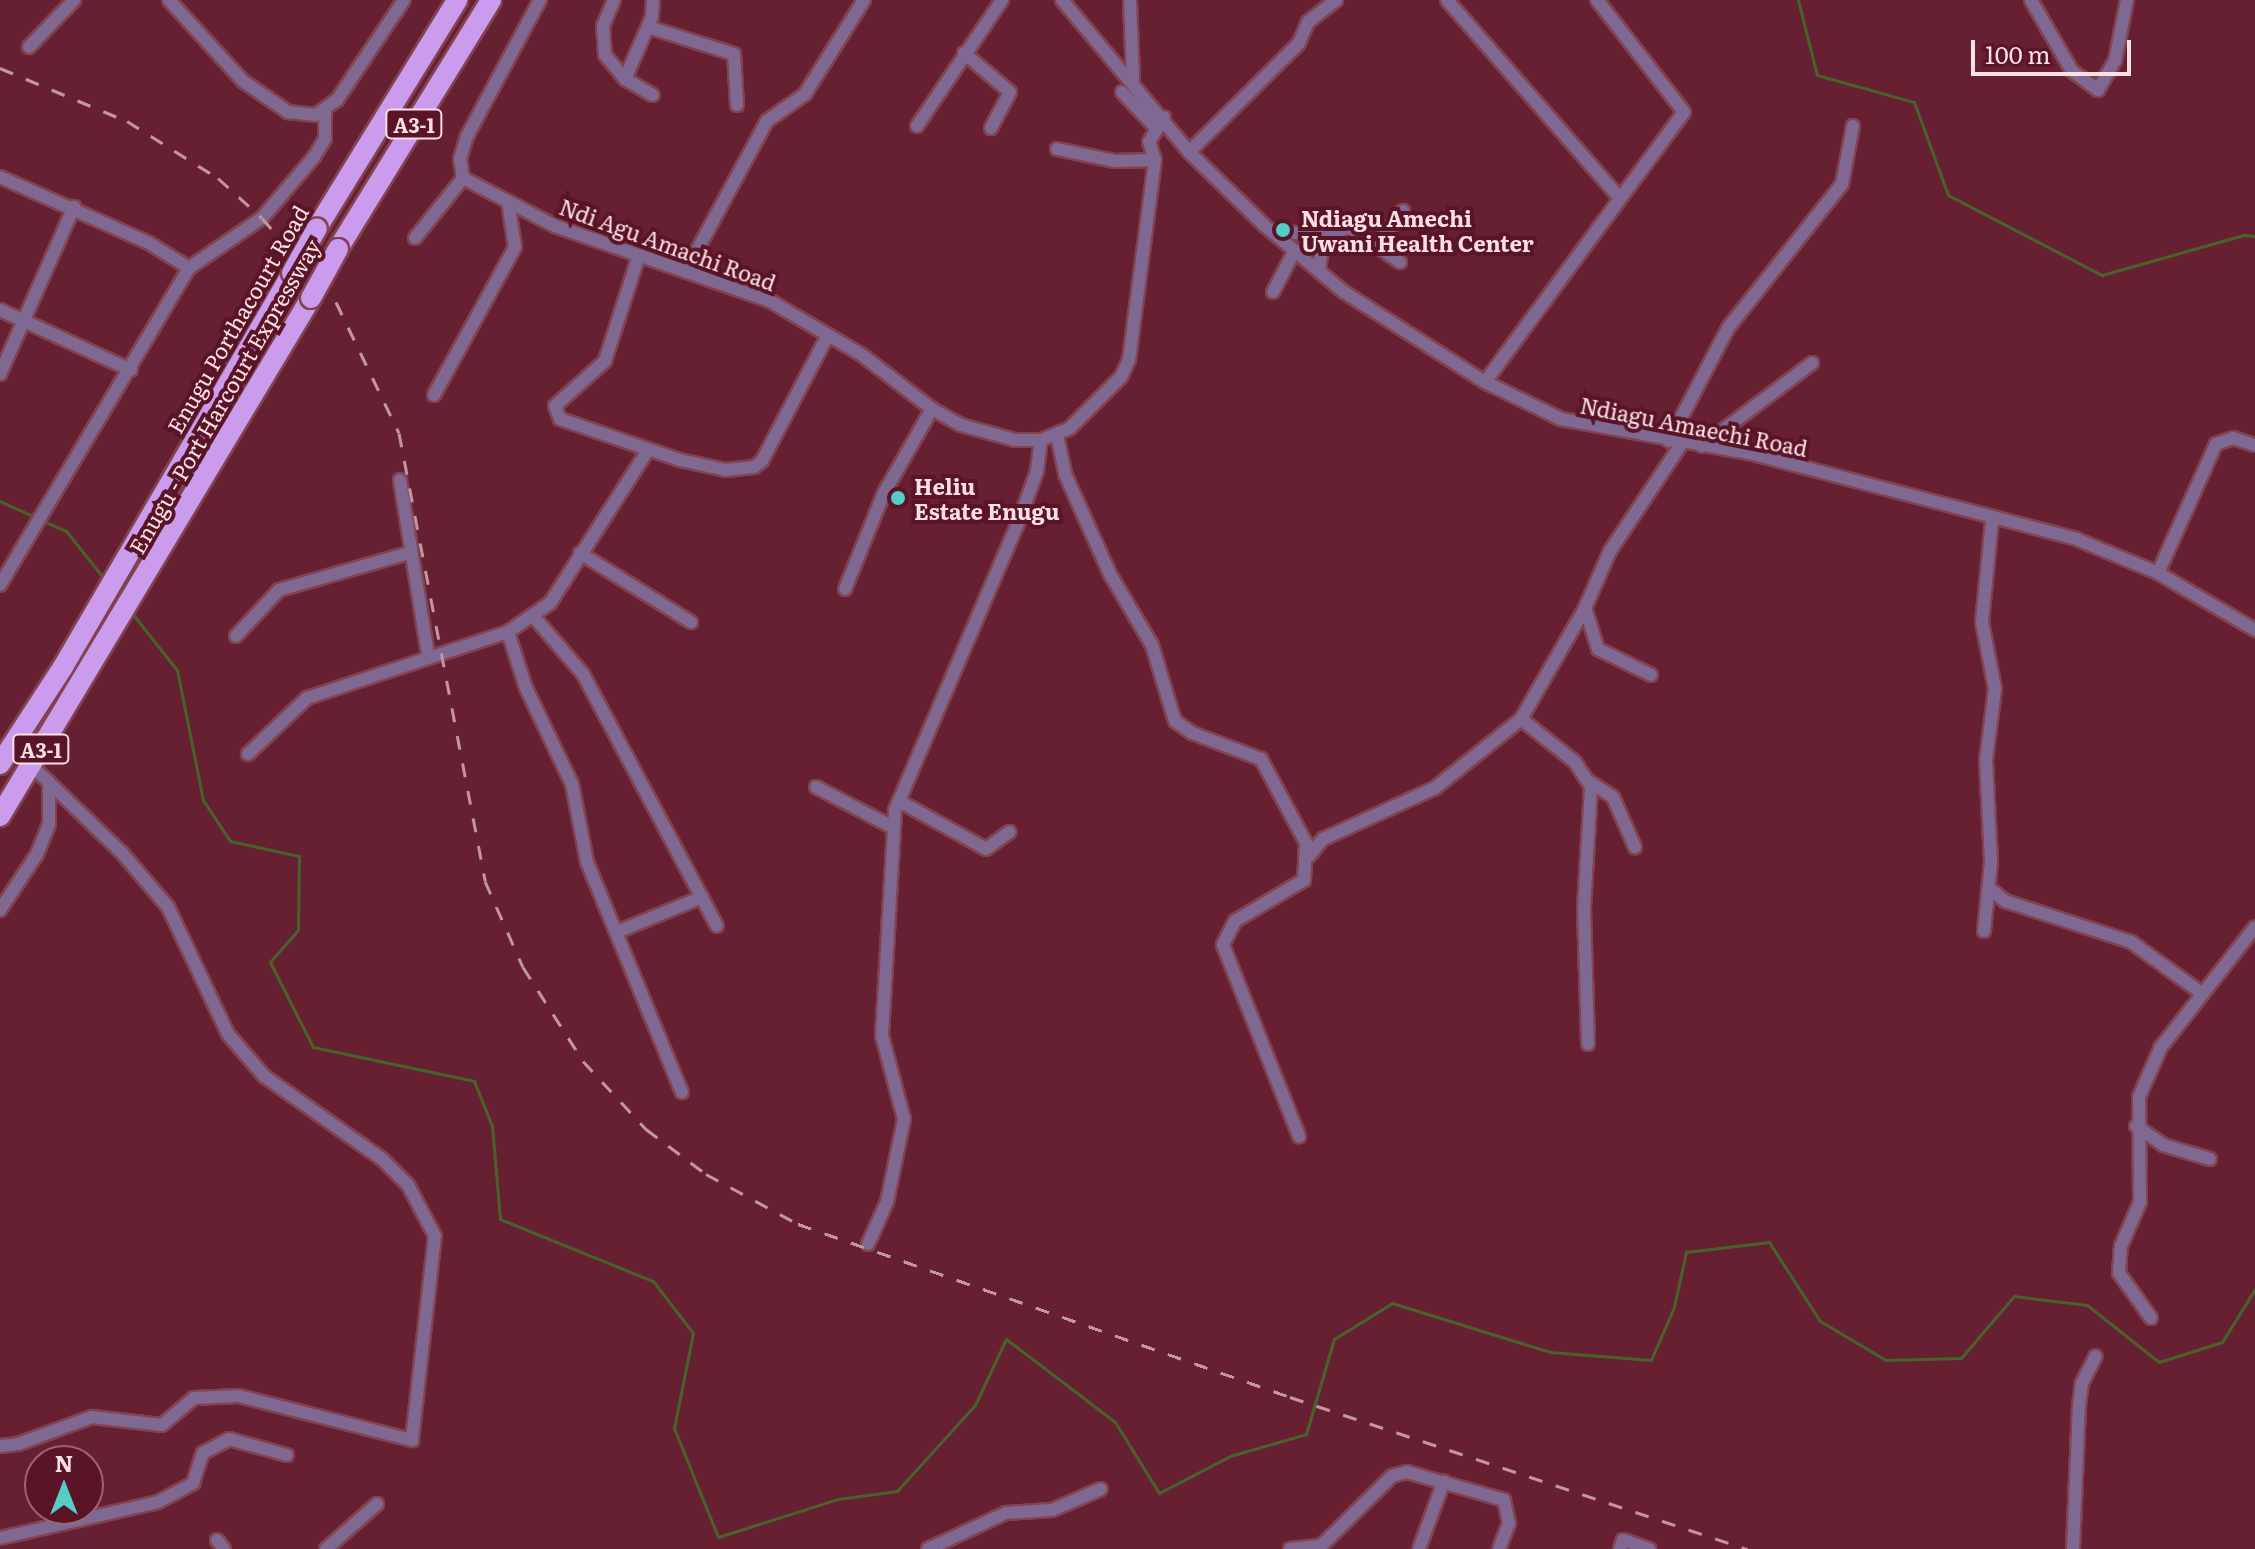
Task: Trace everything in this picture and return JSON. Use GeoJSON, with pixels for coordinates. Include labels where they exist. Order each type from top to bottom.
{"type":"FeatureCollection","features":[{"type":"Feature","properties":{"kind":"highway","name":"Enugu Porthacourt Road"},"geometry":{"type":"LineString","coordinates":[[0,764],[63,667],[317,228],[457,0]]}},
{"type":"Feature","properties":{"kind":"highway","name":"Enugu - Port Harcourt Expressway"},"geometry":{"type":"LineString","coordinates":[[0,816],[84,682],[338,249],[491,0]]}},
{"type":"Feature","properties":{"kind":"street"},"geometry":{"type":"LineString","coordinates":[[29,47],[74,0]]}},
{"type":"Feature","properties":{"kind":"street"},"geometry":{"type":"LineString","coordinates":[[169,0],[235,73],[266,99],[299,115],[325,112]]}},
{"type":"Feature","properties":{"kind":"street"},"geometry":{"type":"LineString","coordinates":[[0,585],[131,370],[189,268],[262,218],[314,157],[325,139],[325,112],[404,0]]}},
{"type":"Feature","properties":{"kind":"street"},"geometry":{"type":"LineString","coordinates":[[415,238],[463,178],[460,159],[467,136],[540,0]]}},
{"type":"Feature","properties":{"kind":"street"},"geometry":{"type":"LineString","coordinates":[[614,0],[603,26],[604,50],[625,79],[653,95]]}},
{"type":"Feature","properties":{"kind":"street"},"geometry":{"type":"LineString","coordinates":[[625,79],[648,27],[653,0]]}},
{"type":"Feature","properties":{"kind":"street"},"geometry":{"type":"LineString","coordinates":[[687,269],[767,121],[805,94],[864,0]]}},
{"type":"Feature","properties":{"kind":"street"},"geometry":{"type":"LineString","coordinates":[[917,126],[1002,0]]}},
{"type":"Feature","properties":{"kind":"street","name":"Ndiagu Amaechi Road"},"geometry":{"type":"LineString","coordinates":[[1062,0],[1133,79],[1189,152],[1265,226],[1319,271],[1485,382],[1561,419],[1753,454],[1992,520],[2076,539],[2158,573],[2255,630]]}},
{"type":"Feature","properties":{"kind":"street"},"geometry":{"type":"LineString","coordinates":[[1130,0],[1133,79]]}},
{"type":"Feature","properties":{"kind":"street"},"geometry":{"type":"LineString","coordinates":[[1189,152],[1299,43],[1308,22],[1336,0]]}},
{"type":"Feature","properties":{"kind":"street"},"geometry":{"type":"LineString","coordinates":[[1447,0],[1619,197]]}},
{"type":"Feature","properties":{"kind":"street"},"geometry":{"type":"LineString","coordinates":[[1485,382],[1684,112],[1597,0]]}},
{"type":"Feature","properties":{"kind":"street"},"geometry":{"type":"LineString","coordinates":[[2031,0],[2072,71],[2098,90],[2115,61],[2127,0]]}},
{"type":"Feature","properties":{"kind":"street"},"geometry":{"type":"LineString","coordinates":[[648,27],[734,54],[737,105]]}},
{"type":"Feature","properties":{"kind":"street"},"geometry":{"type":"LineString","coordinates":[[964,53],[1010,92],[991,128]]}},
{"type":"Feature","properties":{"kind":"street"},"geometry":{"type":"LineString","coordinates":[[1122,92],[1157,129]]}},
{"type":"Feature","properties":{"kind":"street","name":"Ndi Agu Amachi Road"},"geometry":{"type":"LineString","coordinates":[[463,178],[508,202],[638,258],[687,269],[770,301],[828,335],[932,409],[961,425],[1015,440],[1041,440],[1057,435],[1089,413],[1121,377],[1129,360],[1155,160],[1149,142],[1164,117]]}},
{"type":"Feature","properties":{"kind":"street"},"geometry":{"type":"LineString","coordinates":[[1299,1136],[1223,945],[1235,921],[1304,880],[1309,856],[1323,839],[1435,788],[1521,719],[1585,608],[1610,551],[1676,442],[1728,328],[1842,184],[1853,126]]}},
{"type":"Feature","properties":{"kind":"street"},"geometry":{"type":"LineString","coordinates":[[1057,149],[1114,161],[1155,160]]}},
{"type":"Feature","properties":{"kind":"street"},"geometry":{"type":"LineString","coordinates":[[0,177],[74,207],[189,268]]}},
{"type":"Feature","properties":{"kind":"street"},"geometry":{"type":"LineString","coordinates":[[434,395],[515,247],[508,202]]}},
{"type":"Feature","properties":{"kind":"street"},"geometry":{"type":"LineString","coordinates":[[0,374],[74,207]]}},
{"type":"Feature","properties":{"kind":"street"},"geometry":{"type":"LineString","coordinates":[[1377,245],[1403,211]]}},
{"type":"Feature","properties":{"kind":"street"},"geometry":{"type":"LineString","coordinates":[[1265,226],[1286,234],[1323,237],[1349,227],[1355,213]]}},
{"type":"Feature","properties":{"kind":"street"},"geometry":{"type":"LineString","coordinates":[[1349,227],[1400,262]]}},
{"type":"Feature","properties":{"kind":"street"},"geometry":{"type":"LineString","coordinates":[[1319,271],[1323,237]]}},
{"type":"Feature","properties":{"kind":"street"},"geometry":{"type":"LineString","coordinates":[[1273,292],[1295,250]]}},
{"type":"Feature","properties":{"kind":"street"},"geometry":{"type":"LineString","coordinates":[[638,258],[605,361],[555,406],[555,414],[648,450],[726,470],[754,467],[762,461],[828,335]]}},
{"type":"Feature","properties":{"kind":"street"},"geometry":{"type":"LineString","coordinates":[[0,310],[131,370]]}},
{"type":"Feature","properties":{"kind":"street"},"geometry":{"type":"LineString","coordinates":[[1702,446],[1812,363]]}},
{"type":"Feature","properties":{"kind":"street"},"geometry":{"type":"LineString","coordinates":[[845,589],[884,493],[932,409]]}},
{"type":"Feature","properties":{"kind":"street"},"geometry":{"type":"LineString","coordinates":[[1057,435],[1065,474],[1110,574],[1152,645],[1175,721],[1192,733],[1261,759],[1303,835],[1309,856]]}},
{"type":"Feature","properties":{"kind":"street"},"geometry":{"type":"LineString","coordinates":[[2158,573],[2216,444],[2233,438],[2255,445]]}},
{"type":"Feature","properties":{"kind":"street"},"geometry":{"type":"LineString","coordinates":[[868,1244],[887,1202],[904,1119],[882,1036],[894,828],[899,801],[1017,526],[1037,471],[1041,440]]}},
{"type":"Feature","properties":{"kind":"street"},"geometry":{"type":"LineString","coordinates":[[248,754],[307,698],[428,655],[508,632],[534,617],[550,603],[648,450]]}},
{"type":"Feature","properties":{"kind":"street"},"geometry":{"type":"LineString","coordinates":[[400,480],[409,553],[428,655]]}},
{"type":"Feature","properties":{"kind":"street"},"geometry":{"type":"LineString","coordinates":[[1984,931],[1989,888],[1986,760],[1995,689],[1982,622],[1992,520]]}},
{"type":"Feature","properties":{"kind":"street"},"geometry":{"type":"LineString","coordinates":[[236,636],[279,590],[409,553]]}},
{"type":"Feature","properties":{"kind":"street"},"geometry":{"type":"LineString","coordinates":[[580,553],[691,622]]}},
{"type":"Feature","properties":{"kind":"street"},"geometry":{"type":"LineString","coordinates":[[1585,608],[1598,649],[1651,675]]}},
{"type":"Feature","properties":{"kind":"street"},"geometry":{"type":"LineString","coordinates":[[534,617],[583,674],[717,926]]}},
{"type":"Feature","properties":{"kind":"street"},"geometry":{"type":"LineString","coordinates":[[508,632],[526,688],[572,784],[587,862],[682,1092]]}},
{"type":"Feature","properties":{"kind":"street"},"geometry":{"type":"LineString","coordinates":[[1521,719],[1575,762],[1590,782],[1613,797],[1635,847]]}},
{"type":"Feature","properties":{"kind":"street"},"geometry":{"type":"LineString","coordinates":[[0,1446],[92,1417],[162,1425],[194,1398],[239,1396],[412,1440],[435,1236],[408,1185],[382,1159],[264,1076],[228,1034],[168,907],[31,765]]}},
{"type":"Feature","properties":{"kind":"street"},"geometry":{"type":"LineString","coordinates":[[0,910],[37,854],[49,824],[49,782]]}},
{"type":"Feature","properties":{"kind":"street"},"geometry":{"type":"LineString","coordinates":[[1588,1044],[1584,908],[1590,782]]}},
{"type":"Feature","properties":{"kind":"street"},"geometry":{"type":"LineString","coordinates":[[816,787],[894,828]]}},
{"type":"Feature","properties":{"kind":"street"},"geometry":{"type":"LineString","coordinates":[[899,801],[986,849],[1009,832]]}},
{"type":"Feature","properties":{"kind":"street"},"geometry":{"type":"LineString","coordinates":[[1303,835],[1323,839]]}},
{"type":"Feature","properties":{"kind":"street"},"geometry":{"type":"LineString","coordinates":[[1989,888],[2005,901],[2131,942],[2200,992]]}},
{"type":"Feature","properties":{"kind":"street"},"geometry":{"type":"LineString","coordinates":[[617,932],[702,897]]}},
{"type":"Feature","properties":{"kind":"street"},"geometry":{"type":"LineString","coordinates":[[2151,1318],[2119,1273],[2121,1246],[2140,1202],[2136,1126],[2149,1065],[2200,992],[2255,927]]}},
{"type":"Feature","properties":{"kind":"street"},"geometry":{"type":"LineString","coordinates":[[2136,1126],[2163,1145],[2210,1159]]}},
{"type":"Feature","properties":{"kind":"street"},"geometry":{"type":"LineString","coordinates":[[2073,1549],[2079,1406],[2082,1383],[2096,1356]]}},
{"type":"Feature","properties":{"kind":"street"},"geometry":{"type":"LineString","coordinates":[[0,1538],[98,1519],[168,1498],[193,1483],[203,1453],[229,1439],[287,1455]]}},
{"type":"Feature","properties":{"kind":"street"},"geometry":{"type":"LineString","coordinates":[[1290,1549],[1321,1546],[1337,1535],[1392,1476],[1407,1472],[1504,1500],[1509,1523],[1499,1549]]}},
{"type":"Feature","properties":{"kind":"street"},"geometry":{"type":"LineString","coordinates":[[1419,1549],[1444,1481]]}},
{"type":"Feature","properties":{"kind":"street"},"geometry":{"type":"LineString","coordinates":[[928,1549],[1006,1513],[1052,1510],[1101,1489]]}},
{"type":"Feature","properties":{"kind":"street"},"geometry":{"type":"LineString","coordinates":[[326,1549],[343,1544],[377,1504]]}},
{"type":"Feature","properties":{"kind":"street"},"geometry":{"type":"LineString","coordinates":[[1333,1549],[1337,1535]]}},
{"type":"Feature","properties":{"kind":"street"},"geometry":{"type":"LineString","coordinates":[[1620,1549],[1623,1540],[1649,1549]]}},
{"type":"Feature","properties":{"kind":"waterway"},"geometry":{"type":"LineString","coordinates":[[1798,0],[1817,75],[1914,102],[1948,195],[2102,275],[2243,235],[2255,236]]}},
{"type":"Feature","properties":{"kind":"waterway"},"geometry":{"type":"LineString","coordinates":[[0,501],[37,518]]}},
{"type":"Feature","properties":{"kind":"waterway"},"geometry":{"type":"LineString","coordinates":[[43,521],[66,531],[106,581]]}},
{"type":"Feature","properties":{"kind":"waterway"},"geometry":{"type":"LineString","coordinates":[[131,612],[177,670],[203,800],[230,841],[299,856],[298,930],[270,962],[313,1047],[474,1081],[492,1126],[500,1219],[653,1281],[693,1333],[674,1428],[718,1537],[838,1499],[897,1491],[975,1405],[1006,1339],[1115,1422],[1159,1493],[1230,1456],[1306,1434],[1334,1339],[1392,1303],[1550,1352],[1651,1360],[1674,1307],[1686,1252],[1769,1242],[1820,1321],[1886,1360],[1961,1358],[2014,1296],[2087,1305],[2159,1362],[2222,1342],[2255,1289]]}},
{"type":"Feature","properties":{"kind":"railway"},"geometry":{"type":"LineString","coordinates":[[0,68],[127,121],[218,178],[262,218],[336,302],[399,433],[485,881],[523,967],[583,1061],[646,1129],[706,1174],[798,1224],[1290,1397],[1747,1549]]}},
{"type":"Feature","properties":{"kind":"place","name":"Ndiagu Amechi Uwani Health Center"},"geometry":{"type":"Point","coordinates":[1283,230]}},
{"type":"Feature","properties":{"kind":"place","name":"Heliu Estate Enugu"},"geometry":{"type":"Point","coordinates":[898,498]}}]}
